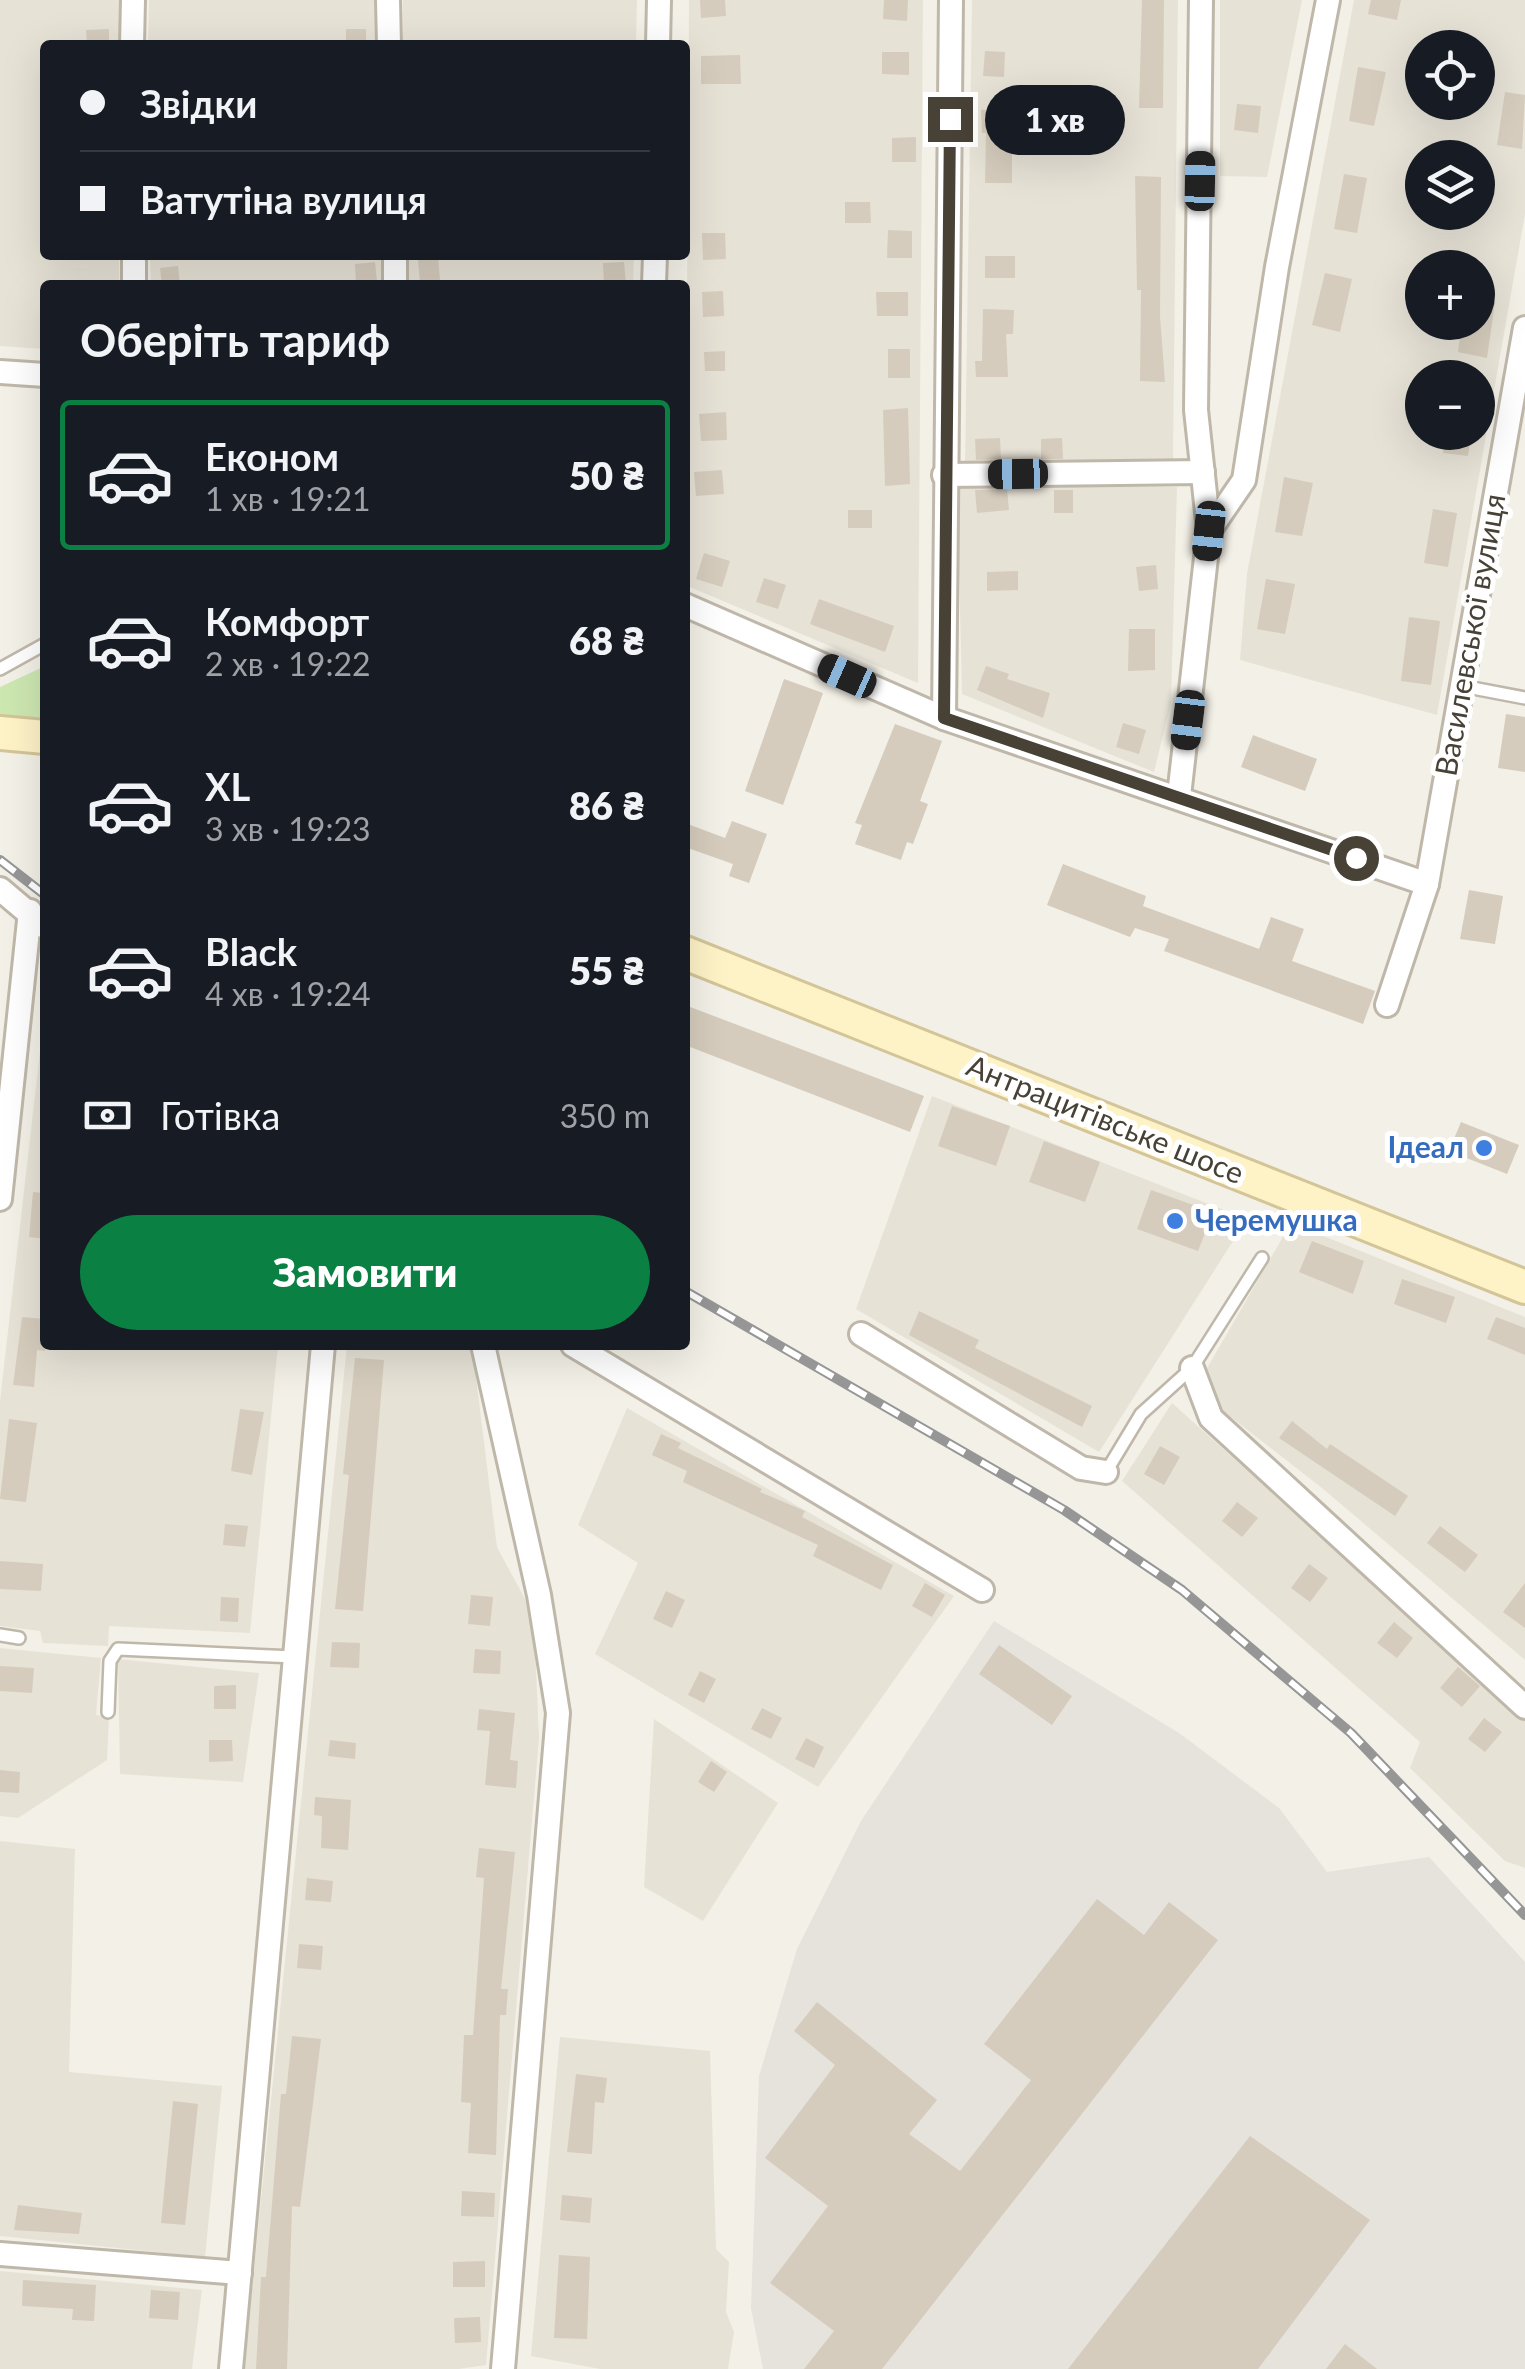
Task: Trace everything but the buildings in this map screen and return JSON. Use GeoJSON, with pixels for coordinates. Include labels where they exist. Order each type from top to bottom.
{"type":"FeatureCollection","features":[{"type":"Feature","properties":{"kind":"main road"},"geometry":{"type":"LineString","coordinates":[[0,733],[40,737]]}},
{"type":"Feature","properties":{"kind":"main road","name":"Антрацитівське шосе"},"geometry":{"type":"LineString","coordinates":[[690,955],[1525,1287]]}},
{"type":"Feature","properties":{"kind":"street"},"geometry":{"type":"LineString","coordinates":[[132,40],[133,0]]}},
{"type":"Feature","properties":{"kind":"street"},"geometry":{"type":"LineString","coordinates":[[388,0],[388,40]]}},
{"type":"Feature","properties":{"kind":"street"},"geometry":{"type":"LineString","coordinates":[[658,40],[659,0]]}},
{"type":"Feature","properties":{"kind":"street"},"geometry":{"type":"LineString","coordinates":[[944,718],[951,0]]}},
{"type":"Feature","properties":{"kind":"street"},"geometry":{"type":"LineString","coordinates":[[1179,796],[1209,531],[1196,410],[1202,0]]}},
{"type":"Feature","properties":{"kind":"street"},"geometry":{"type":"LineString","coordinates":[[1209,531],[1244,480],[1277,267],[1328,0]]}},
{"type":"Feature","properties":{"kind":"street","name":"Василевської вулиця"},"geometry":{"type":"LineString","coordinates":[[1387,1005],[1426,884],[1525,328]]}},
{"type":"Feature","properties":{"kind":"street"},"geometry":{"type":"LineString","coordinates":[[0,372],[40,374]]}},
{"type":"Feature","properties":{"kind":"street"},"geometry":{"type":"LineString","coordinates":[[944,475],[1202,472]]}},
{"type":"Feature","properties":{"kind":"street"},"geometry":{"type":"LineString","coordinates":[[690,607],[944,718],[1426,884]]}},
{"type":"Feature","properties":{"kind":"street"},"geometry":{"type":"LineString","coordinates":[[0,888],[37,920],[0,1199]]}},
{"type":"Feature","properties":{"kind":"street"},"geometry":{"type":"LineString","coordinates":[[861,1334],[1080,1468],[1106,1472]]}},
{"type":"Feature","properties":{"kind":"street"},"geometry":{"type":"LineString","coordinates":[[231,2369],[323,1350]]}},
{"type":"Feature","properties":{"kind":"street"},"geometry":{"type":"LineString","coordinates":[[484,1350],[539,1595],[558,1713],[504,2369]]}},
{"type":"Feature","properties":{"kind":"street"},"geometry":{"type":"LineString","coordinates":[[581,1350],[982,1590]]}},
{"type":"Feature","properties":{"kind":"street"},"geometry":{"type":"LineString","coordinates":[[1192,1368],[1211,1418],[1525,1707]]}},
{"type":"Feature","properties":{"kind":"street"},"geometry":{"type":"LineString","coordinates":[[0,2254],[240,2273]]}},
{"type":"Feature","properties":{"kind":"lane"},"geometry":{"type":"LineString","coordinates":[[0,669],[40,647]]}},
{"type":"Feature","properties":{"kind":"lane"},"geometry":{"type":"LineString","coordinates":[[1462,686],[1525,698]]}},
{"type":"Feature","properties":{"kind":"lane"},"geometry":{"type":"LineString","coordinates":[[1106,1472],[1141,1414],[1192,1368],[1262,1258]]}},
{"type":"Feature","properties":{"kind":"lane"},"geometry":{"type":"LineString","coordinates":[[0,1635],[18,1638]]}},
{"type":"Feature","properties":{"kind":"lane"},"geometry":{"type":"LineString","coordinates":[[108,1712],[110,1661],[118,1649],[295,1657]]}},
{"type":"Feature","properties":{"kind":"shaded area"},"geometry":{"type":"Polygon","coordinates":[[[0,0],[120,0],[120,40],[40,40],[40,260],[119,260],[119,280],[40,280],[40,349],[0,346],[0,0]]]}},
{"type":"Feature","properties":{"kind":"shaded area"},"geometry":{"type":"Polygon","coordinates":[[[149,0],[378,0],[379,40],[148,40],[149,0]]]}},
{"type":"Feature","properties":{"kind":"shaded area"},"geometry":{"type":"Polygon","coordinates":[[[403,0],[637,0],[636,40],[403,40],[403,0]]]}},
{"type":"Feature","properties":{"kind":"shaded area"},"geometry":{"type":"Polygon","coordinates":[[[689,0],[923,0],[918,683],[690,587],[689,0]]]}},
{"type":"Feature","properties":{"kind":"shaded area"},"geometry":{"type":"Polygon","coordinates":[[[972,0],[1178,0],[1173,459],[965,465],[972,0]]]}},
{"type":"Feature","properties":{"kind":"shaded area"},"geometry":{"type":"Polygon","coordinates":[[[1220,0],[1302,0],[1267,177],[1220,176],[1220,0]]]}},
{"type":"Feature","properties":{"kind":"shaded area"},"geometry":{"type":"Polygon","coordinates":[[[1354,0],[1525,0],[1525,214],[1495,385],[1495,360],[1405,360],[1405,450],[1484,450],[1437,715],[1240,660],[1247,574],[1354,0]]]}},
{"type":"Feature","properties":{"kind":"shaded area"},"geometry":{"type":"Polygon","coordinates":[[[150,260],[381,260],[382,280],[151,280],[150,260]]]}},
{"type":"Feature","properties":{"kind":"shaded area"},"geometry":{"type":"Polygon","coordinates":[[[405,260],[634,260],[633,280],[405,280],[405,260]]]}},
{"type":"Feature","properties":{"kind":"shaded area"},"geometry":{"type":"Polygon","coordinates":[[[957,486],[1177,487],[1171,703],[1154,772],[962,694],[957,486]]]}},
{"type":"Feature","properties":{"kind":"shaded area"},"geometry":{"type":"Polygon","coordinates":[[[40,1051],[40,1350],[278,1350],[250,1633],[109,1626],[108,1646],[43,1643],[40,1631],[0,1626],[0,1401],[40,1051]]]}},
{"type":"Feature","properties":{"kind":"shaded area"},"geometry":{"type":"Polygon","coordinates":[[[932,1096],[1247,1219],[1099,1452],[856,1309],[932,1096]]]}},
{"type":"Feature","properties":{"kind":"shaded area"},"geometry":{"type":"Polygon","coordinates":[[[1291,1223],[1525,1317],[1525,1660],[1322,1488],[1223,1411],[1206,1370],[1291,1223]]]}},
{"type":"Feature","properties":{"kind":"shaded area"},"geometry":{"type":"Polygon","coordinates":[[[346,1350],[473,1350],[497,1547],[525,1599],[535,1647],[539,1738],[486,2365],[459,2369],[244,2369],[346,1350]]]}},
{"type":"Feature","properties":{"kind":"shaded area"},"geometry":{"type":"Polygon","coordinates":[[[1172,1403],[1525,1721],[1525,1868],[1505,1861],[1410,1768],[1420,1742],[1122,1481],[1172,1403]]]}},
{"type":"Feature","properties":{"kind":"shaded area"},"geometry":{"type":"Polygon","coordinates":[[[627,1408],[954,1596],[818,1787],[595,1654],[638,1563],[578,1525],[627,1408]]]}},
{"type":"Feature","properties":{"kind":"shaded area"},"geometry":{"type":"Polygon","coordinates":[[[994,1621],[1179,1733],[1279,1808],[1327,1872],[1429,1857],[1525,1962],[1525,2369],[763,2369],[751,2308],[759,2076],[797,1949],[861,1821],[994,1621]]]}},
{"type":"Feature","properties":{"kind":"shaded area"},"geometry":{"type":"Polygon","coordinates":[[[0,1648],[101,1658],[96,1715],[109,1717],[107,1760],[18,1818],[0,1816],[0,1648]]]}},
{"type":"Feature","properties":{"kind":"shaded area"},"geometry":{"type":"Polygon","coordinates":[[[118,1659],[259,1673],[243,1782],[120,1774],[118,1659]]]}},
{"type":"Feature","properties":{"kind":"shaded area"},"geometry":{"type":"Polygon","coordinates":[[[654,1719],[778,1803],[703,1921],[644,1887],[654,1719]]]}},
{"type":"Feature","properties":{"kind":"shaded area"},"geometry":{"type":"Polygon","coordinates":[[[0,1841],[75,1849],[69,2072],[222,2086],[205,2257],[0,2236],[0,1841]]]}},
{"type":"Feature","properties":{"kind":"shaded area"},"geometry":{"type":"Polygon","coordinates":[[[560,2037],[710,2051],[716,2249],[729,2262],[726,2312],[734,2332],[728,2369],[600,2369],[531,2356],[560,2037]]]}},
{"type":"Feature","properties":{"kind":"shaded area"},"geometry":{"type":"Polygon","coordinates":[[[0,2271],[202,2290],[192,2369],[0,2369],[0,2271]]]}},
{"type":"Feature","properties":{"kind":"green space"},"geometry":{"type":"Polygon","coordinates":[[[40,668],[40,722],[0,718],[0,687],[40,668]]]}},
{"type":"Feature","properties":{"kind":"railway"},"geometry":{"type":"LineString","coordinates":[[0,860],[40,891]]}},
{"type":"Feature","properties":{"kind":"railway"},"geometry":{"type":"LineString","coordinates":[[690,1294],[1064,1510],[1182,1590],[1351,1733],[1525,1915]]}},
{"type":"Feature","properties":{"kind":"place","name":"Ідеал"},"geometry":{"type":"Point","coordinates":[1484,1148]}},
{"type":"Feature","properties":{"kind":"place","name":"Черемушка"},"geometry":{"type":"Point","coordinates":[1175,1221]}},
{"type":"Feature","properties":{"kind":"route"},"geometry":{"type":"LineString","coordinates":[[950,119],[944,718],[1356,858]]}}]}
